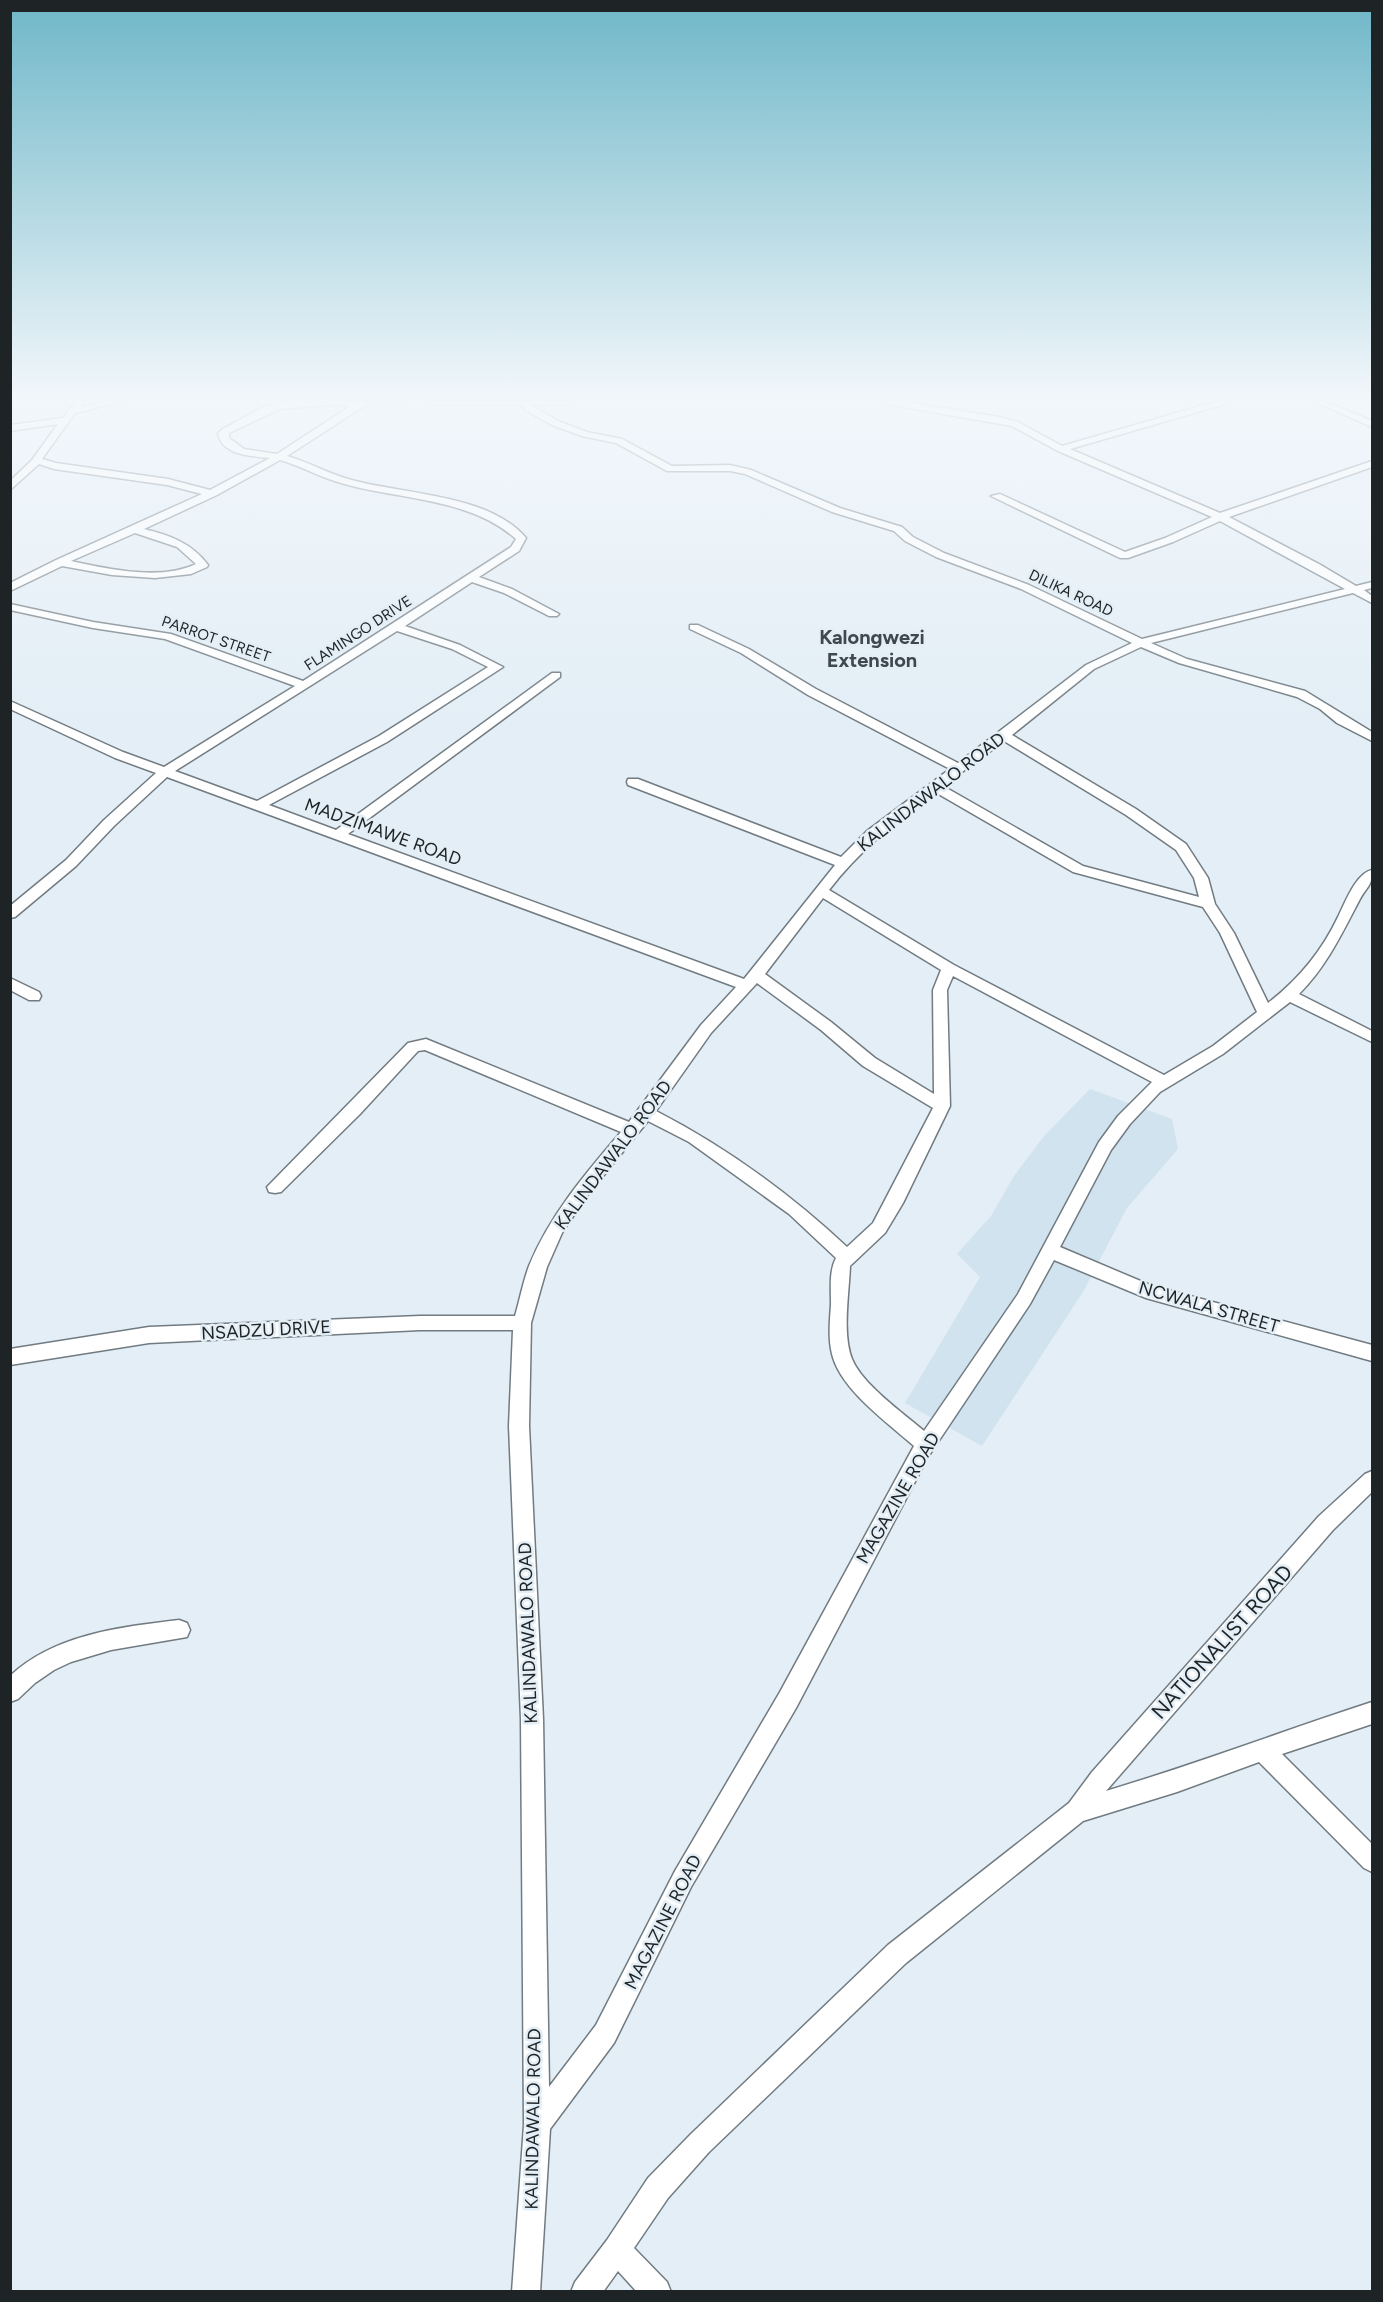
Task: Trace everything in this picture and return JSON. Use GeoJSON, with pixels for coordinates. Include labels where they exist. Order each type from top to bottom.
{"type":"FeatureCollection","features":[{"type":"Feature","properties":{"kind":"street"},"geometry":{"type":"LineString","coordinates":[[10,588],[60,562],[176,508]]}},
{"type":"Feature","properties":{"kind":"street","name":"FLAMINGO DRIVE"},"geometry":{"type":"LineString","coordinates":[[10,914],[71,863],[109,823],[165,772],[396,627],[515,549],[520,538],[516,532],[502,523],[468,508]]}},
{"type":"Feature","properties":{"kind":"street","name":"DILIKA ROAD"},"geometry":{"type":"LineString","coordinates":[[832,508],[898,529],[909,539],[940,555],[1025,587],[1183,661],[1301,694],[1372,737]]}},
{"type":"Feature","properties":{"kind":"street"},"geometry":{"type":"LineString","coordinates":[[1023,508],[1124,556],[1245,508]]}},
{"type":"Feature","properties":{"kind":"street"},"geometry":{"type":"LineString","coordinates":[[1200,508],[1367,592]]}},
{"type":"Feature","properties":{"kind":"street"},"geometry":{"type":"LineString","coordinates":[[60,562],[89,569],[171,575],[203,565],[182,545],[172,539],[133,529]]}},
{"type":"Feature","properties":{"kind":"street"},"geometry":{"type":"LineString","coordinates":[[471,578],[508,591],[553,614]]}},
{"type":"Feature","properties":{"kind":"street","name":"KALINDAWALO ROAD"},"geometry":{"type":"LineString","coordinates":[[526,2292],[537,2125],[532,1719],[519,1426],[522,1323],[538,1267],[555,1230],[580,1192],[646,1113],[706,1029],[751,980],[843,862],[872,834],[1090,667],[1161,636],[1367,592]]}},
{"type":"Feature","properties":{"kind":"street","name":"PARROT STREET"},"geometry":{"type":"LineString","coordinates":[[10,607],[93,625],[167,636],[304,685]]}},
{"type":"Feature","properties":{"kind":"street"},"geometry":{"type":"LineString","coordinates":[[258,806],[384,739],[426,710],[496,668],[456,647],[396,627]]}},
{"type":"Feature","properties":{"kind":"street"},"geometry":{"type":"LineString","coordinates":[[694,627],[745,651],[812,692],[959,768]]}},
{"type":"Feature","properties":{"kind":"street"},"geometry":{"type":"LineString","coordinates":[[338,835],[556,675]]}},
{"type":"Feature","properties":{"kind":"street","name":"MADZIMAWE ROAD"},"geometry":{"type":"LineString","coordinates":[[10,704],[119,755],[338,835],[751,980],[826,1026],[869,1062],[942,1106]]}},
{"type":"Feature","properties":{"kind":"street"},"geometry":{"type":"LineString","coordinates":[[1004,735],[1171,838],[1191,860],[1201,878],[1208,904],[1227,933],[1265,1012]]}},
{"type":"Feature","properties":{"kind":"street"},"geometry":{"type":"LineString","coordinates":[[633,782],[843,862]]}},
{"type":"Feature","properties":{"kind":"street"},"geometry":{"type":"LineString","coordinates":[[934,786],[1078,869],[1208,904]]}},
{"type":"Feature","properties":{"kind":"street","name":"MAGAZINE ROAD"},"geometry":{"type":"LineString","coordinates":[[537,2125],[605,2034],[683,1879],[788,1700],[926,1445],[1024,1299],[1105,1146],[1142,1099],[1154,1088],[1218,1050],[1289,995],[1307,977],[1345,918],[1354,896],[1372,874]]}},
{"type":"Feature","properties":{"kind":"street"},"geometry":{"type":"LineString","coordinates":[[820,891],[1031,1013],[1165,1082]]}},
{"type":"Feature","properties":{"kind":"street"},"geometry":{"type":"LineString","coordinates":[[926,1445],[856,1379],[844,1363],[840,1347],[841,1266],[846,1257],[865,1243],[879,1228],[894,1203],[942,1106],[940,990],[950,968]]}},
{"type":"Feature","properties":{"kind":"street"},"geometry":{"type":"LineString","coordinates":[[10,983],[34,996]]}},
{"type":"Feature","properties":{"kind":"street"},"geometry":{"type":"LineString","coordinates":[[1289,995],[1372,1037]]}},
{"type":"Feature","properties":{"kind":"street"},"geometry":{"type":"LineString","coordinates":[[275,1188],[354,1110],[412,1047],[418,1044],[426,1044],[631,1130]]}},
{"type":"Feature","properties":{"kind":"street"},"geometry":{"type":"LineString","coordinates":[[646,1113],[695,1138],[795,1209],[846,1257]]}},
{"type":"Feature","properties":{"kind":"street","name":"NCWALA STREET"},"geometry":{"type":"LineString","coordinates":[[1049,1250],[1146,1291],[1372,1353]]}},
{"type":"Feature","properties":{"kind":"street","name":"NSADZU DRIVE"},"geometry":{"type":"LineString","coordinates":[[10,1357],[149,1335],[420,1323],[522,1323]]}},
{"type":"Feature","properties":{"kind":"street","name":"NATIONALIST ROAD"},"geometry":{"type":"LineString","coordinates":[[1077,1811],[1108,1772],[1326,1523],[1372,1480]]}},
{"type":"Feature","properties":{"kind":"street"},"geometry":{"type":"LineString","coordinates":[[10,1691],[33,1672],[61,1654],[115,1638],[179,1630]]}},
{"type":"Feature","properties":{"kind":"street"},"geometry":{"type":"LineString","coordinates":[[585,2292],[617,2250],[658,2188],[700,2143],[888,1963],[1077,1811],[1177,1781],[1262,1749],[1372,1713]]}},
{"type":"Feature","properties":{"kind":"street"},"geometry":{"type":"LineString","coordinates":[[1262,1749],[1372,1860]]}},
{"type":"Feature","properties":{"kind":"street"},"geometry":{"type":"LineString","coordinates":[[617,2250],[657,2292]]}},
{"type":"Feature","properties":{"kind":"shaded area"},"geometry":{"type":"Polygon","coordinates":[[[1090,1089],[1172,1119],[1178,1149],[1127,1208],[1083,1292],[982,1446],[905,1403],[980,1277],[957,1254],[991,1216],[1014,1176],[1044,1136],[1090,1089]]]}},
{"type":"Feature","properties":{"kind":"district","name":"Kalongwezi Extension"},"geometry":{"type":"Point","coordinates":[872,648]}}]}
